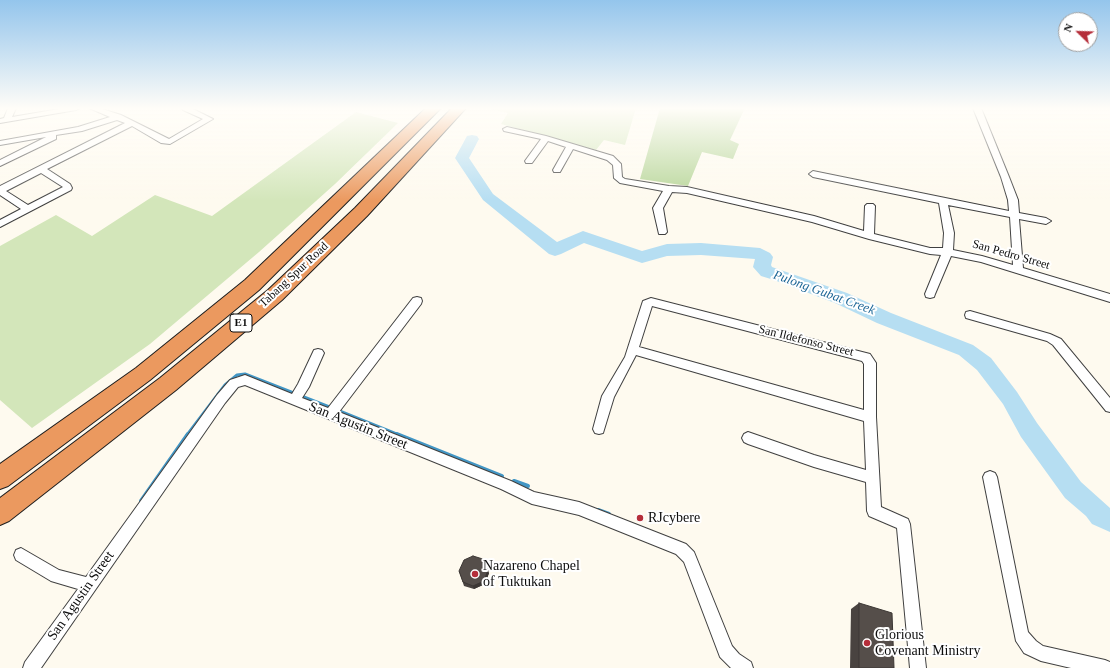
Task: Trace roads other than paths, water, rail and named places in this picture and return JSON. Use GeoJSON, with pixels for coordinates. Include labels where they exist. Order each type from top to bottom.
{"type":"FeatureCollection","features":[{"type":"Feature","properties":{"kind":"highway","name":"Tabang Spur Road"},"geometry":{"type":"LineString","coordinates":[[0,478],[143,374],[252,285],[402,139]]}},
{"type":"Feature","properties":{"kind":"highway","name":"Tabang Spur Road"},"geometry":{"type":"LineString","coordinates":[[0,513],[168,384],[275,295],[361,212],[429,139]]}},
{"type":"Feature","properties":{"kind":"street"},"geometry":{"type":"LineString","coordinates":[[0,143],[21,139]]}},
{"type":"Feature","properties":{"kind":"street"},"geometry":{"type":"LineString","coordinates":[[0,163],[50,139]]}},
{"type":"Feature","properties":{"kind":"street"},"geometry":{"type":"LineString","coordinates":[[0,191],[101,139]]}},
{"type":"Feature","properties":{"kind":"street"},"geometry":{"type":"LineString","coordinates":[[161,139],[170,142],[175,139]]}},
{"type":"Feature","properties":{"kind":"street"},"geometry":{"type":"LineString","coordinates":[[529,161],[545,139]]}},
{"type":"Feature","properties":{"kind":"street"},"geometry":{"type":"LineString","coordinates":[[550,139],[571,146],[558,170]]}},
{"type":"Feature","properties":{"kind":"street"},"geometry":{"type":"LineString","coordinates":[[990,139],[1013,200],[1018,270]]}},
{"type":"Feature","properties":{"kind":"street","name":"San Pedro Street"},"geometry":{"type":"LineString","coordinates":[[571,146],[614,160],[617,164],[618,178],[623,181],[669,189],[686,190],[814,219],[869,236],[930,251],[948,252],[982,259],[1110,298]]}},
{"type":"Feature","properties":{"kind":"street"},"geometry":{"type":"LineString","coordinates":[[0,224],[68,188],[42,170]]}},
{"type":"Feature","properties":{"kind":"street"},"geometry":{"type":"LineString","coordinates":[[813,174],[1046,221]]}},
{"type":"Feature","properties":{"kind":"street"},"geometry":{"type":"LineString","coordinates":[[662,232],[658,208],[669,189]]}},
{"type":"Feature","properties":{"kind":"street"},"geometry":{"type":"LineString","coordinates":[[0,191],[28,209]]}},
{"type":"Feature","properties":{"kind":"street"},"geometry":{"type":"LineString","coordinates":[[930,294],[942,261],[948,252],[949,233],[943,201]]}},
{"type":"Feature","properties":{"kind":"street"},"geometry":{"type":"LineString","coordinates":[[869,236],[870,206]]}},
{"type":"Feature","properties":{"kind":"street"},"geometry":{"type":"LineString","coordinates":[[331,414],[417,301]]}},
{"type":"Feature","properties":{"kind":"street","name":"San Ildefonso Street"},"geometry":{"type":"LineString","coordinates":[[599,429],[608,396],[630,358],[647,304],[651,302],[866,357],[870,363],[870,417],[874,478],[874,511],[903,524],[918,668]]}},
{"type":"Feature","properties":{"kind":"street"},"geometry":{"type":"LineString","coordinates":[[970,315],[1050,338],[1057,342],[1110,407]]}},
{"type":"Feature","properties":{"kind":"street"},"geometry":{"type":"LineString","coordinates":[[633,350],[870,417]]}},
{"type":"Feature","properties":{"kind":"street"},"geometry":{"type":"LineString","coordinates":[[294,400],[303,387],[318,353]]}},
{"type":"Feature","properties":{"kind":"street","name":"San Agustin Street"},"geometry":{"type":"LineString","coordinates":[[31,668],[207,418],[234,383],[245,380],[506,485],[532,498],[580,509],[681,550],[689,557],[726,651],[733,660],[744,668]]}},
{"type":"Feature","properties":{"kind":"street"},"geometry":{"type":"LineString","coordinates":[[748,438],[814,461],[874,478]]}},
{"type":"Feature","properties":{"kind":"street"},"geometry":{"type":"LineString","coordinates":[[990,477],[1021,636],[1030,647],[1041,652],[1105,668]]}},
{"type":"Feature","properties":{"kind":"street"},"geometry":{"type":"LineString","coordinates":[[21,555],[56,576],[88,586]]}},
{"type":"Feature","properties":{"kind":"waterway","name":"Pulong Gubat Creek"},"geometry":{"type":"LineString","coordinates":[[472,139],[462,158],[488,197],[555,250],[583,237],[642,257],[667,250],[701,249],[760,254],[764,257],[762,267],[767,272],[777,274],[841,298],[884,318],[966,350],[984,364],[1010,398],[1029,430],[1073,490],[1094,508],[1100,516],[1110,520]]}},
{"type":"Feature","properties":{"kind":"waterway"},"geometry":{"type":"LineString","coordinates":[[187,435],[225,385],[237,375],[245,374],[332,408]]}},
{"type":"Feature","properties":{"kind":"waterway"},"geometry":{"type":"LineString","coordinates":[[337,410],[399,435]]}},
{"type":"Feature","properties":{"kind":"waterway"},"geometry":{"type":"LineString","coordinates":[[141,501],[188,434]]}},
{"type":"Feature","properties":{"kind":"waterway"},"geometry":{"type":"LineString","coordinates":[[397,434],[502,476]]}},
{"type":"Feature","properties":{"kind":"waterway"},"geometry":{"type":"LineString","coordinates":[[514,481],[528,486]]}},
{"type":"Feature","properties":{"kind":"waterway"},"geometry":{"type":"LineString","coordinates":[[598,510],[609,514]]}},
{"type":"Feature","properties":{"kind":"place","name":"RJcybere"},"geometry":{"type":"Point","coordinates":[640,518]}},
{"type":"Feature","properties":{"kind":"place","name":"Nazareno Chapel of Tuktukan"},"geometry":{"type":"Point","coordinates":[475,574]}},
{"type":"Feature","properties":{"kind":"place","name":"Glorious Covenant Ministry"},"geometry":{"type":"Point","coordinates":[867,643]}}]}
